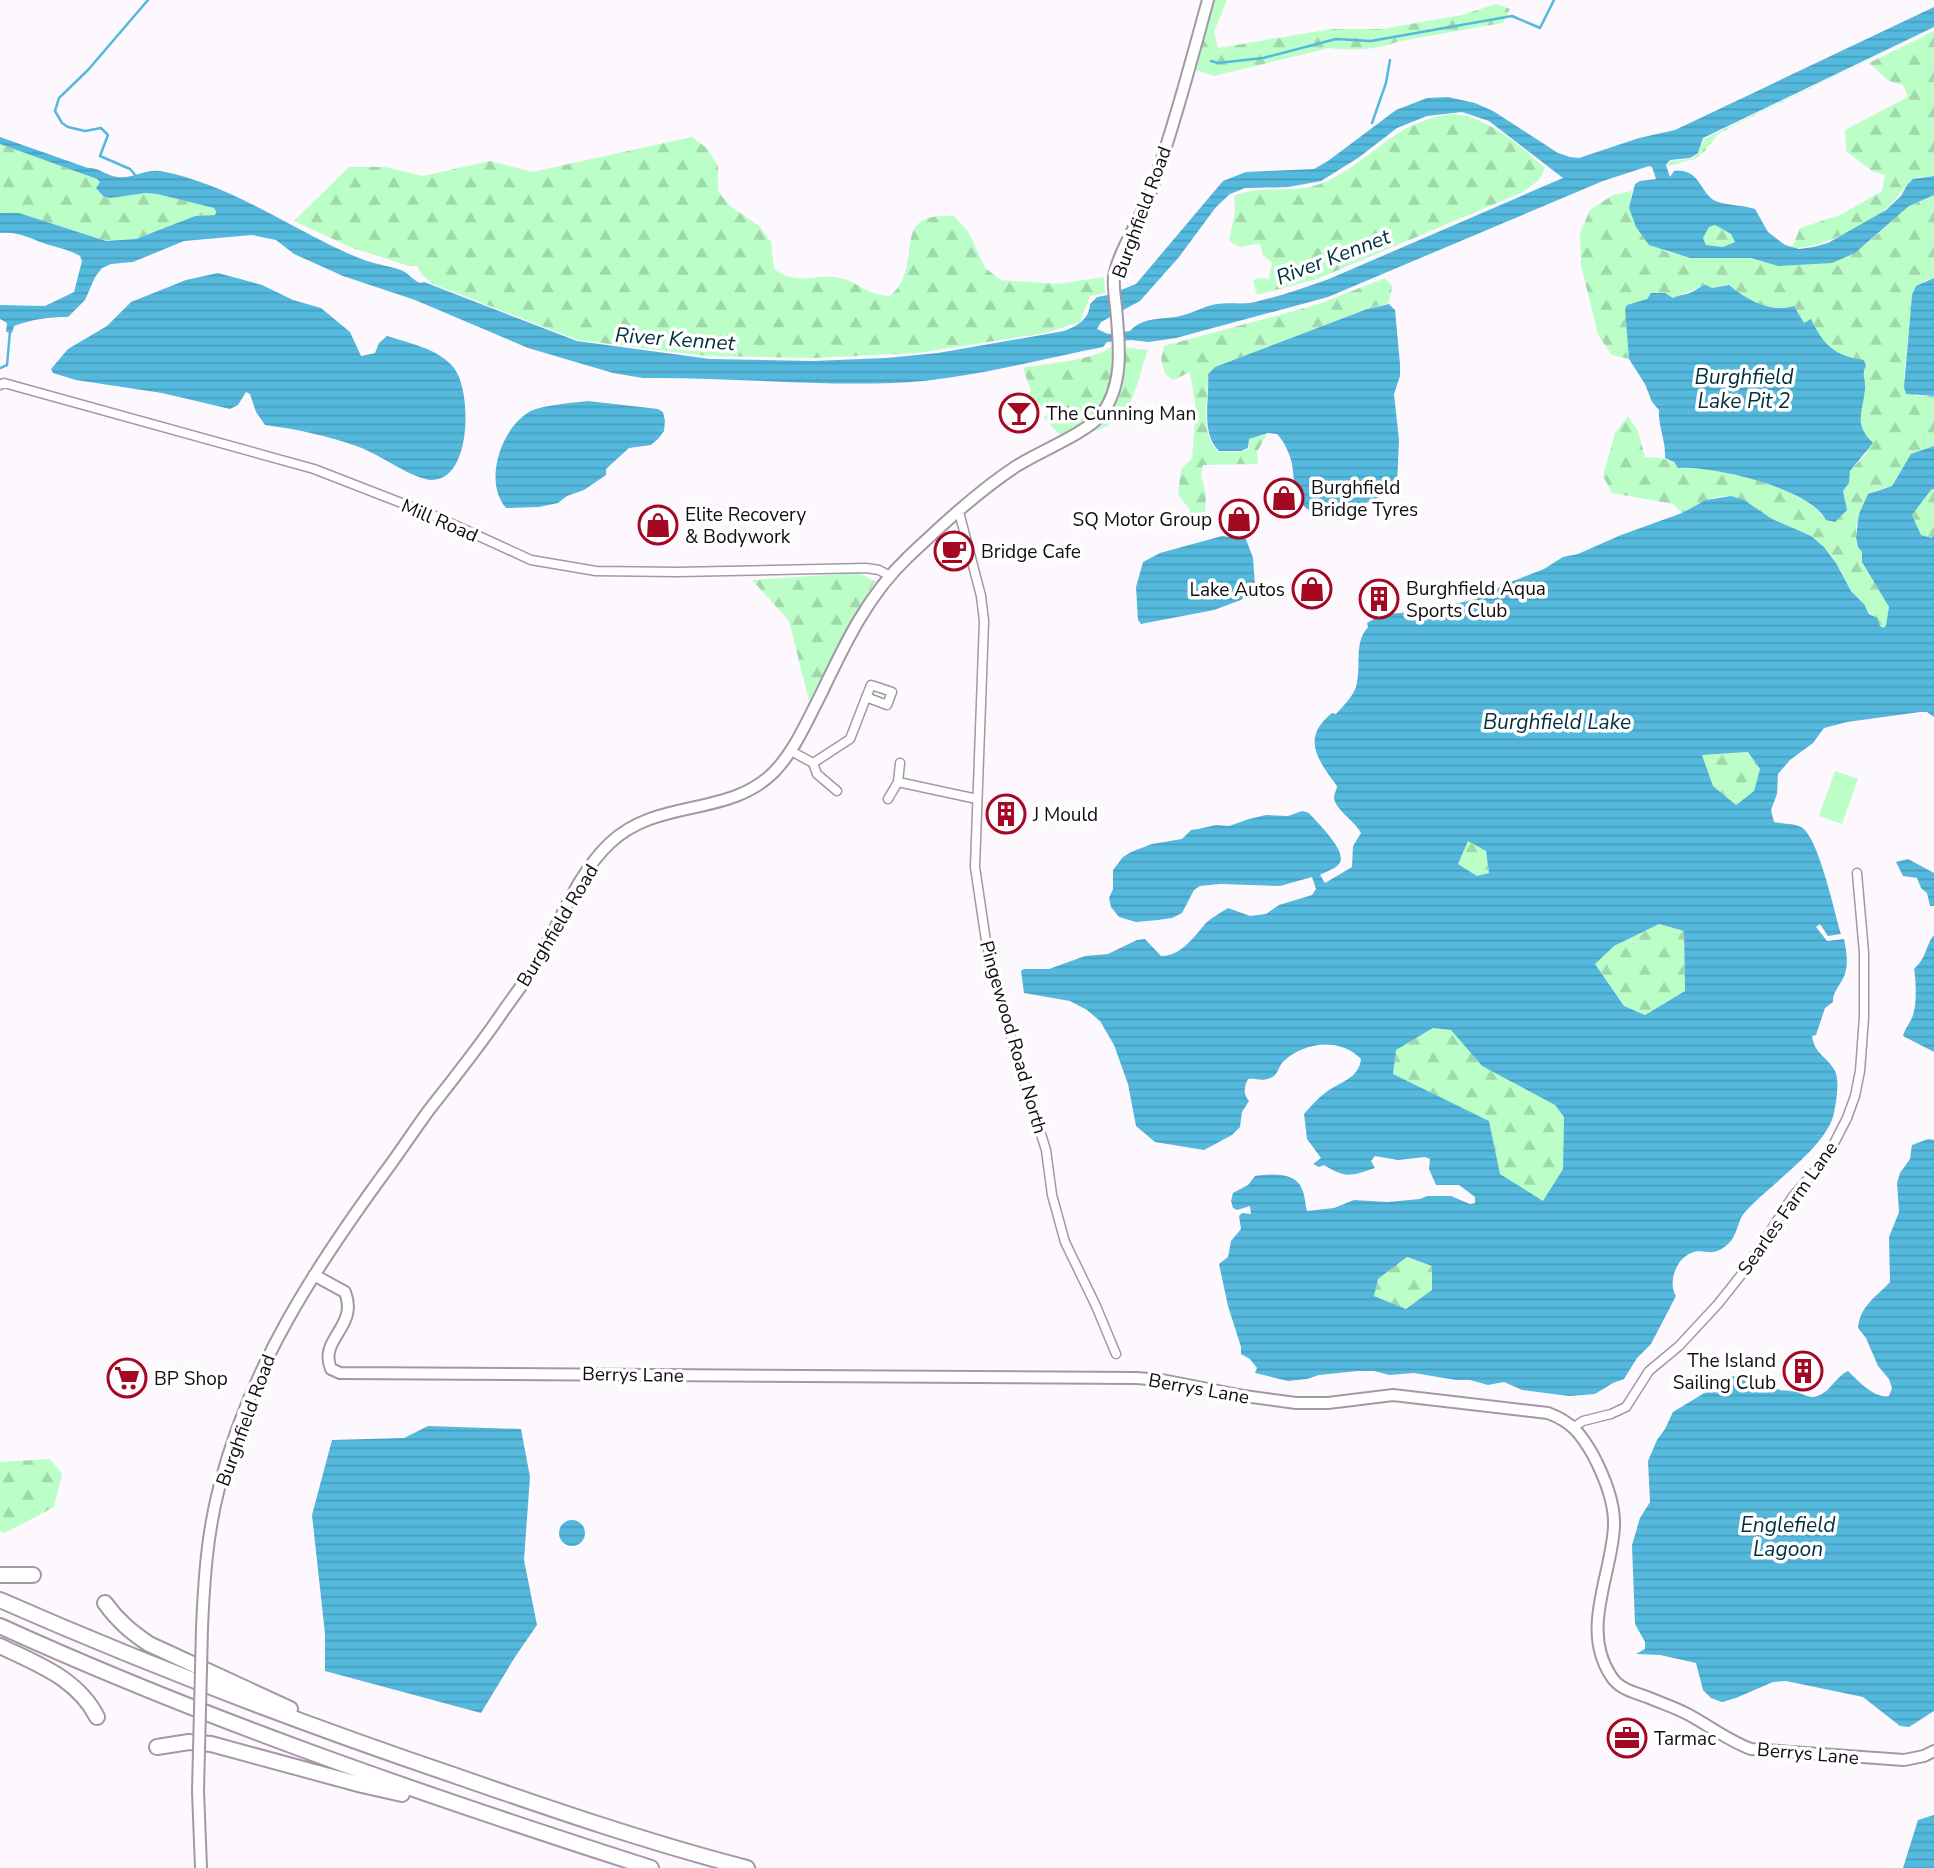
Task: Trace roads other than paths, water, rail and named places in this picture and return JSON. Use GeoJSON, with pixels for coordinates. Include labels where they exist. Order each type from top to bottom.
{"type":"FeatureCollection","features":[{"type":"Feature","properties":{"kind":"highway"},"geometry":{"type":"LineString","coordinates":[[0,1575],[33,1575]]}},
{"type":"Feature","properties":{"kind":"highway"},"geometry":{"type":"LineString","coordinates":[[0,1600],[155,1667],[330,1733],[524,1800],[747,1868]]}},
{"type":"Feature","properties":{"kind":"highway"},"geometry":{"type":"LineString","coordinates":[[105,1603],[117,1620],[149,1644],[286,1707],[330,1733]]}},
{"type":"Feature","properties":{"kind":"highway"},"geometry":{"type":"LineString","coordinates":[[0,1626],[168,1698],[451,1804],[651,1868]]}},
{"type":"Feature","properties":{"kind":"highway"},"geometry":{"type":"LineString","coordinates":[[0,1646],[72,1684],[92,1705],[97,1717]]}},
{"type":"Feature","properties":{"kind":"highway"},"geometry":{"type":"LineString","coordinates":[[157,1747],[173,1743],[211,1744],[362,1785],[451,1804]]}},
{"type":"Feature","properties":{"kind":"street","name":"Burghfield Road"},"geometry":{"type":"LineString","coordinates":[[201,1868],[198,1791],[206,1564],[220,1483],[257,1378],[282,1329],[341,1233],[426,1114],[477,1050],[536,964],[593,862],[621,834],[645,819],[726,799],[765,780],[791,751],[851,631],[890,576],[959,512],[1017,466],[1098,418],[1112,391],[1119,355],[1115,269],[1151,191],[1208,0]]}},
{"type":"Feature","properties":{"kind":"street","name":"Mill Road"},"geometry":{"type":"LineString","coordinates":[[0,384],[314,469],[435,516],[531,560],[610,571],[866,568],[879,570],[890,576]]}},
{"type":"Feature","properties":{"kind":"street","name":"Pingewood Road North"},"geometry":{"type":"LineString","coordinates":[[959,512],[981,596],[984,621],[975,867],[986,941],[1000,999],[1046,1150],[1052,1195],[1065,1242],[1096,1306],[1108,1348],[1116,1354]]}},
{"type":"Feature","properties":{"kind":"street"},"geometry":{"type":"LineString","coordinates":[[813,764],[850,738],[866,697]]}},
{"type":"Feature","properties":{"kind":"street"},"geometry":{"type":"LineString","coordinates":[[791,751],[813,764],[817,774],[837,791]]}},
{"type":"Feature","properties":{"kind":"street"},"geometry":{"type":"LineString","coordinates":[[888,799],[898,782],[900,764]]}},
{"type":"Feature","properties":{"kind":"street"},"geometry":{"type":"LineString","coordinates":[[898,782],[976,799]]}},
{"type":"Feature","properties":{"kind":"street","name":"Searles Farm Lane"},"geometry":{"type":"LineString","coordinates":[[1574,1427],[1583,1421],[1626,1407],[1649,1371],[1679,1346],[1718,1304],[1745,1270],[1793,1196],[1826,1157],[1847,1118],[1860,1071],[1864,1017],[1864,953],[1857,873]]}},
{"type":"Feature","properties":{"kind":"street","name":"Berrys Lane"},"geometry":{"type":"LineString","coordinates":[[314,1275],[345,1292],[350,1306],[348,1316],[329,1350],[328,1361],[336,1373],[1136,1378],[1296,1402],[1328,1403],[1393,1395],[1418,1396],[1548,1413],[1574,1427],[1586,1442],[1610,1495],[1614,1523],[1611,1558],[1598,1611],[1597,1633],[1611,1676],[1623,1688],[1690,1715],[1734,1743],[1751,1749],[1903,1760],[1934,1751]]}},
{"type":"Feature","properties":{"kind":"water"},"geometry":{"type":"Polygon","coordinates":[[[1934,7],[1934,27],[1703,138],[1698,153],[1690,158],[1670,160],[1666,165],[1670,177],[1674,171],[1688,173],[1715,201],[1755,209],[1768,232],[1785,245],[1799,249],[1828,243],[1886,210],[1901,196],[1913,179],[1934,176],[1934,195],[1909,206],[1855,253],[1832,263],[1778,266],[1751,258],[1690,258],[1649,245],[1636,227],[1629,208],[1635,184],[1656,179],[1652,167],[1649,166],[1603,181],[1328,297],[1176,338],[1149,342],[1107,342],[1103,347],[1025,364],[919,381],[831,383],[643,378],[613,373],[528,348],[415,300],[343,276],[294,254],[276,240],[252,235],[184,241],[133,262],[111,264],[102,268],[85,300],[68,317],[48,318],[14,326],[12,333],[6,332],[7,323],[0,319],[0,305],[45,306],[74,292],[82,261],[80,256],[69,251],[19,234],[0,233],[0,213],[19,213],[106,241],[136,239],[195,216],[215,215],[216,212],[214,208],[157,194],[110,198],[103,196],[96,188],[100,182],[97,179],[0,144],[0,137],[114,176],[128,177],[160,171],[183,176],[249,202],[354,256],[399,269],[420,283],[424,282],[577,341],[710,359],[813,361],[938,353],[1069,329],[1085,318],[1090,304],[1097,297],[1136,284],[1223,181],[1246,172],[1314,169],[1396,110],[1427,98],[1448,97],[1475,103],[1493,111],[1558,153],[1570,157],[1579,158],[1639,138],[1675,130],[1934,7]],[[1462,112],[1427,116],[1397,128],[1358,158],[1321,181],[1288,187],[1245,188],[1230,194],[1216,207],[1179,257],[1140,301],[1101,322],[1097,329],[1108,334],[1130,331],[1147,321],[1180,316],[1208,306],[1255,302],[1301,289],[1563,178],[1489,121],[1462,112]],[[1715,225],[1709,227],[1703,238],[1706,245],[1723,247],[1735,242],[1731,234],[1715,225]]]}},
{"type":"Feature","properties":{"kind":"water"},"geometry":{"type":"Polygon","coordinates":[[[218,273],[262,285],[293,300],[321,308],[350,332],[361,356],[375,353],[379,343],[387,336],[423,348],[448,361],[460,379],[464,395],[465,433],[455,466],[445,476],[425,479],[348,443],[312,433],[265,425],[256,412],[250,394],[246,392],[238,405],[230,409],[162,393],[76,380],[53,373],[51,369],[68,349],[107,326],[131,302],[186,280],[218,273]]]}},
{"type":"Feature","properties":{"kind":"water"},"geometry":{"type":"Polygon","coordinates":[[[1934,278],[1934,396],[1906,394],[1904,387],[1912,295],[1916,286],[1934,278]]]}},
{"type":"Feature","properties":{"kind":"water","name":"Burghfield Lake Pit 2"},"geometry":{"type":"Polygon","coordinates":[[[1706,285],[1712,288],[1729,285],[1759,304],[1776,308],[1794,306],[1804,323],[1811,319],[1820,336],[1831,348],[1845,356],[1864,360],[1865,389],[1861,424],[1873,443],[1850,471],[1849,483],[1843,491],[1847,510],[1835,522],[1826,520],[1816,508],[1781,489],[1736,475],[1678,468],[1674,462],[1665,458],[1659,410],[1629,359],[1625,309],[1627,305],[1647,299],[1651,293],[1665,293],[1673,298],[1706,285]]]}},
{"type":"Feature","properties":{"kind":"water"},"geometry":{"type":"Polygon","coordinates":[[[1389,304],[1395,310],[1400,364],[1400,376],[1394,394],[1399,440],[1397,486],[1369,502],[1317,514],[1303,506],[1299,500],[1290,456],[1277,434],[1268,433],[1249,439],[1248,448],[1241,451],[1219,451],[1213,444],[1207,415],[1208,374],[1215,367],[1367,309],[1389,304]]]}},
{"type":"Feature","properties":{"kind":"water"},"geometry":{"type":"Polygon","coordinates":[[[588,401],[658,409],[663,412],[664,431],[651,445],[629,448],[606,469],[606,475],[558,503],[539,507],[506,508],[499,497],[496,470],[498,456],[510,430],[529,412],[588,401]]]}},
{"type":"Feature","properties":{"kind":"water","name":"Burghfield Lake"},"geometry":{"type":"Polygon","coordinates":[[[1934,446],[1934,489],[1912,515],[1921,535],[1932,538],[1934,533],[1934,717],[1927,712],[1920,712],[1847,722],[1824,728],[1813,743],[1790,760],[1778,774],[1777,794],[1771,810],[1774,822],[1801,827],[1814,844],[1841,934],[1828,936],[1820,924],[1816,927],[1827,941],[1844,939],[1846,951],[1845,974],[1834,994],[1833,1002],[1825,1008],[1816,1035],[1812,1036],[1818,1051],[1835,1071],[1837,1081],[1834,1113],[1821,1139],[1745,1212],[1728,1244],[1717,1251],[1699,1251],[1684,1257],[1674,1273],[1676,1296],[1651,1344],[1637,1358],[1624,1379],[1595,1394],[1569,1396],[1522,1390],[1504,1382],[1488,1385],[1414,1373],[1389,1375],[1358,1371],[1288,1381],[1255,1373],[1257,1368],[1250,1359],[1241,1354],[1219,1264],[1228,1257],[1231,1241],[1241,1229],[1239,1216],[1242,1213],[1251,1214],[1250,1206],[1237,1210],[1233,1208],[1233,1193],[1248,1185],[1255,1176],[1275,1174],[1288,1176],[1299,1183],[1307,1211],[1334,1208],[1354,1200],[1387,1202],[1427,1196],[1451,1196],[1470,1204],[1475,1203],[1475,1197],[1459,1185],[1436,1185],[1429,1169],[1430,1159],[1425,1157],[1398,1160],[1375,1156],[1371,1161],[1375,1168],[1349,1175],[1324,1165],[1319,1167],[1313,1164],[1321,1158],[1307,1139],[1304,1114],[1322,1095],[1352,1076],[1361,1059],[1343,1047],[1333,1045],[1312,1046],[1292,1055],[1269,1079],[1248,1079],[1245,1090],[1249,1101],[1242,1112],[1240,1127],[1232,1135],[1204,1150],[1155,1142],[1136,1126],[1128,1084],[1114,1045],[1100,1021],[1070,1001],[1024,993],[1021,971],[1049,969],[1085,956],[1108,954],[1145,939],[1161,956],[1168,955],[1181,950],[1207,922],[1228,908],[1250,916],[1266,914],[1279,905],[1312,895],[1316,889],[1312,877],[1280,886],[1200,886],[1194,890],[1182,913],[1172,918],[1136,922],[1119,917],[1111,907],[1109,898],[1113,889],[1113,870],[1123,857],[1152,844],[1182,839],[1191,830],[1216,825],[1229,826],[1266,815],[1288,816],[1302,811],[1309,813],[1340,852],[1339,864],[1320,875],[1325,883],[1352,867],[1353,846],[1361,833],[1335,802],[1337,786],[1318,758],[1315,740],[1322,722],[1332,713],[1336,714],[1354,691],[1363,634],[1368,627],[1367,623],[1377,617],[1425,611],[1476,599],[1544,569],[1563,557],[1578,554],[1682,513],[1706,500],[1731,496],[1744,500],[1772,519],[1811,536],[1824,547],[1851,591],[1884,628],[1889,607],[1862,562],[1862,552],[1856,537],[1859,514],[1868,494],[1892,486],[1911,454],[1934,446]],[[1748,752],[1702,755],[1713,786],[1736,805],[1754,791],[1760,769],[1748,752]],[[1468,841],[1458,864],[1477,876],[1489,873],[1486,851],[1468,841]],[[1659,924],[1614,946],[1595,964],[1624,1006],[1645,1015],[1685,991],[1684,931],[1659,924]],[[1433,1028],[1396,1050],[1393,1074],[1489,1121],[1500,1174],[1543,1201],[1563,1169],[1564,1117],[1555,1105],[1482,1066],[1451,1030],[1433,1028]],[[1407,1257],[1378,1279],[1374,1296],[1406,1309],[1432,1290],[1432,1266],[1407,1257]]]}},
{"type":"Feature","properties":{"kind":"water"},"geometry":{"type":"Polygon","coordinates":[[[1222,536],[1246,539],[1253,558],[1255,585],[1241,600],[1214,610],[1141,624],[1138,620],[1136,587],[1143,562],[1160,553],[1222,536]]]}},
{"type":"Feature","properties":{"kind":"water"},"geometry":{"type":"Polygon","coordinates":[[[1908,859],[1934,873],[1934,906],[1930,906],[1927,893],[1921,888],[1917,878],[1903,876],[1896,862],[1908,859]]]}},
{"type":"Feature","properties":{"kind":"water"},"geometry":{"type":"Polygon","coordinates":[[[1934,935],[1934,1052],[1903,1036],[1914,1010],[1914,969],[1922,960],[1934,935]]]}},
{"type":"Feature","properties":{"kind":"water","name":"Englefield Lagoon"},"geometry":{"type":"Polygon","coordinates":[[[1928,1139],[1934,1140],[1934,1711],[1909,1727],[1900,1726],[1863,1697],[1786,1681],[1773,1682],[1722,1702],[1711,1698],[1703,1690],[1696,1663],[1660,1655],[1636,1654],[1645,1649],[1645,1642],[1635,1624],[1632,1545],[1640,1518],[1650,1502],[1648,1461],[1673,1412],[1711,1389],[1719,1388],[1730,1376],[1769,1378],[1778,1389],[1813,1397],[1823,1393],[1848,1371],[1873,1392],[1889,1396],[1892,1388],[1889,1379],[1878,1366],[1866,1338],[1858,1328],[1859,1320],[1865,1308],[1890,1282],[1889,1237],[1899,1212],[1897,1183],[1900,1173],[1910,1159],[1912,1145],[1928,1139]]]}},
{"type":"Feature","properties":{"kind":"water"},"geometry":{"type":"Polygon","coordinates":[[[428,1426],[521,1429],[530,1477],[524,1560],[537,1625],[481,1713],[325,1671],[325,1634],[312,1515],[332,1440],[404,1438],[428,1426]]]}},
{"type":"Feature","properties":{"kind":"water"},"geometry":{"type":"Polygon","coordinates":[[[572,1520],[581,1524],[585,1533],[581,1542],[572,1546],[563,1542],[559,1533],[563,1524],[572,1520]]]}},
{"type":"Feature","properties":{"kind":"water"},"geometry":{"type":"Polygon","coordinates":[[[1934,1815],[1934,1868],[1903,1868],[1918,1820],[1934,1815]]]}},
{"type":"Feature","properties":{"kind":"waterway"},"geometry":{"type":"LineString","coordinates":[[136,176],[130,169],[100,156],[108,135],[101,128],[85,131],[68,127],[62,123],[55,111],[59,98],[88,70],[148,0]]}},
{"type":"Feature","properties":{"kind":"waterway"},"geometry":{"type":"LineString","coordinates":[[1211,61],[1218,63],[1263,58],[1336,39],[1371,41],[1512,16],[1540,28],[1554,0]]}},
{"type":"Feature","properties":{"kind":"waterway"},"geometry":{"type":"LineString","coordinates":[[1372,123],[1386,83],[1390,60]]}},
{"type":"Feature","properties":{"kind":"waterway"},"geometry":{"type":"LineString","coordinates":[[0,368],[7,365],[10,331]]}},
{"type":"Feature","properties":{"kind":"place","name":"The Cunning Man"},"geometry":{"type":"Point","coordinates":[1019,413]}},
{"type":"Feature","properties":{"kind":"place","name":"Burghfield Bridge Tyres"},"geometry":{"type":"Point","coordinates":[1284,498]}},
{"type":"Feature","properties":{"kind":"place","name":"SQ Motor Group"},"geometry":{"type":"Point","coordinates":[1239,519]}},
{"type":"Feature","properties":{"kind":"place","name":"Elite Recovery & Bodywork"},"geometry":{"type":"Point","coordinates":[658,525]}},
{"type":"Feature","properties":{"kind":"place","name":"Bridge Cafe"},"geometry":{"type":"Point","coordinates":[954,551]}},
{"type":"Feature","properties":{"kind":"place","name":"Lake Autos"},"geometry":{"type":"Point","coordinates":[1312,589]}},
{"type":"Feature","properties":{"kind":"place","name":"Burghfield Aqua Sports Club"},"geometry":{"type":"Point","coordinates":[1379,599]}},
{"type":"Feature","properties":{"kind":"place","name":"J Mould"},"geometry":{"type":"Point","coordinates":[1006,814]}},
{"type":"Feature","properties":{"kind":"place","name":"The Island Sailing Club"},"geometry":{"type":"Point","coordinates":[1803,1371]}},
{"type":"Feature","properties":{"kind":"place","name":"BP Shop"},"geometry":{"type":"Point","coordinates":[127,1378]}},
{"type":"Feature","properties":{"kind":"place","name":"Tarmac"},"geometry":{"type":"Point","coordinates":[1627,1738]}},
{"type":"Feature","properties":{"kind":"water label","name":"River Kennet"},"geometry":{"type":"Point","coordinates":[1333,257]}},
{"type":"Feature","properties":{"kind":"water label","name":"River Kennet"},"geometry":{"type":"Point","coordinates":[675,339]}}]}
